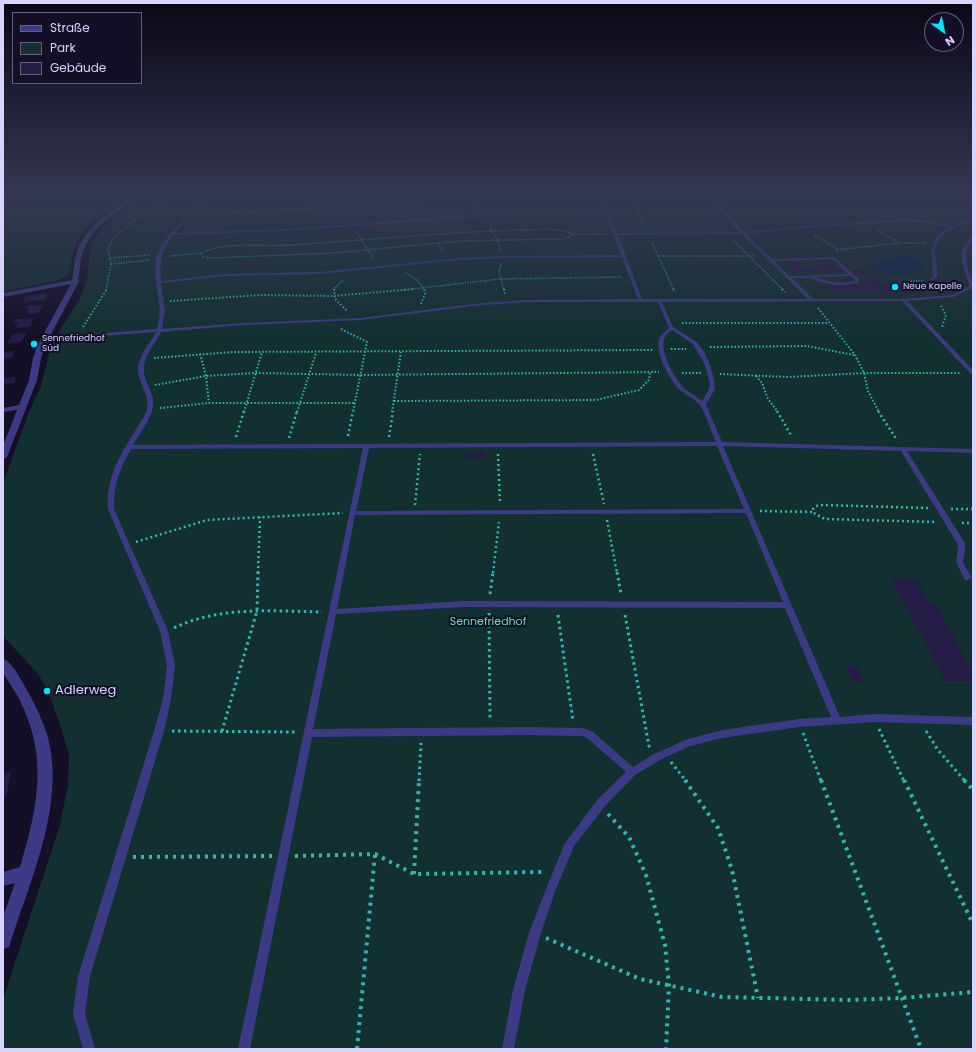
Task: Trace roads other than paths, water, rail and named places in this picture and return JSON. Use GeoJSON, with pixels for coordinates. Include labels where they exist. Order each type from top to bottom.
{"type":"FeatureCollection","features":[{"type":"Feature","properties":{"kind":"street"},"geometry":{"type":"LineString","coordinates":[[3,457],[33,380],[37,358],[44,339],[67,300],[76,281],[80,251],[84,244]]}},
{"type":"Feature","properties":{"kind":"street"},"geometry":{"type":"LineString","coordinates":[[3,295],[76,281]]}},
{"type":"Feature","properties":{"kind":"street"},"geometry":{"type":"LineString","coordinates":[[3,410],[22,408]]}},
{"type":"Feature","properties":{"kind":"street"},"geometry":{"type":"LineString","coordinates":[[3,663],[29,704],[44,752],[45,783],[41,810],[25,873],[3,941]]}},
{"type":"Feature","properties":{"kind":"street"},"geometry":{"type":"LineString","coordinates":[[3,879],[25,873]]}},
{"type":"Feature","properties":{"kind":"lane"},"geometry":{"type":"LineString","coordinates":[[89,1049],[79,1014],[84,976],[159,731],[167,700],[171,665],[164,631],[111,509],[110,499],[114,479],[129,446],[151,409],[150,396],[141,376],[141,367],[159,330],[163,302],[157,270],[159,257],[164,244]]}},
{"type":"Feature","properties":{"kind":"lane"},"geometry":{"type":"LineString","coordinates":[[620,244],[640,300]]}},
{"type":"Feature","properties":{"kind":"lane"},"geometry":{"type":"LineString","coordinates":[[754,244],[812,300]]}},
{"type":"Feature","properties":{"kind":"lane"},"geometry":{"type":"LineString","coordinates":[[932,279],[936,274],[933,253],[934,244]]}},
{"type":"Feature","properties":{"kind":"lane"},"geometry":{"type":"LineString","coordinates":[[44,339],[159,330],[360,319],[509,302],[640,300],[902,300],[953,296],[973,287],[962,255],[964,248],[967,244]]}},
{"type":"Feature","properties":{"kind":"lane"},"geometry":{"type":"LineString","coordinates":[[160,282],[225,275],[319,273],[455,259],[624,256]]}},
{"type":"Feature","properties":{"kind":"lane"},"geometry":{"type":"LineString","coordinates":[[770,260],[834,258],[857,279],[856,282],[840,284],[818,280],[811,276]]}},
{"type":"Feature","properties":{"kind":"lane"},"geometry":{"type":"LineString","coordinates":[[787,277],[852,275]]}},
{"type":"Feature","properties":{"kind":"lane"},"geometry":{"type":"LineString","coordinates":[[659,300],[670,326],[688,337],[698,348],[710,373],[712,378],[712,390],[705,397],[704,405],[837,720]]}},
{"type":"Feature","properties":{"kind":"lane"},"geometry":{"type":"LineString","coordinates":[[902,300],[973,372]]}},
{"type":"Feature","properties":{"kind":"lane"},"geometry":{"type":"LineString","coordinates":[[670,326],[660,343],[661,350],[679,386],[704,405]]}},
{"type":"Feature","properties":{"kind":"lane"},"geometry":{"type":"LineString","coordinates":[[129,446],[720,444],[973,451]]}},
{"type":"Feature","properties":{"kind":"lane"},"geometry":{"type":"LineString","coordinates":[[244,1049],[366,446]]}},
{"type":"Feature","properties":{"kind":"lane"},"geometry":{"type":"LineString","coordinates":[[903,449],[961,543],[962,549],[959,560],[961,568],[968,578]]}},
{"type":"Feature","properties":{"kind":"lane"},"geometry":{"type":"LineString","coordinates":[[352,513],[749,511]]}},
{"type":"Feature","properties":{"kind":"lane"},"geometry":{"type":"LineString","coordinates":[[332,612],[464,604],[789,605]]}},
{"type":"Feature","properties":{"kind":"lane"},"geometry":{"type":"LineString","coordinates":[[508,1049],[519,990],[535,933],[556,875],[570,843],[599,807],[632,772],[688,743],[722,734],[799,723],[874,718],[973,721]]}},
{"type":"Feature","properties":{"kind":"lane"},"geometry":{"type":"LineString","coordinates":[[308,733],[574,731],[590,735],[632,772]]}},
{"type":"Feature","properties":{"kind":"water"},"geometry":{"type":"Polygon","coordinates":[[[899,255],[914,256],[920,260],[923,267],[918,271],[906,274],[892,274],[873,269],[872,265],[899,255]]]}},
{"type":"Feature","properties":{"kind":"place","name":"Neue Kapelle"},"geometry":{"type":"Point","coordinates":[895,287]}},
{"type":"Feature","properties":{"kind":"place","name":"Sennefriedhof Süd"},"geometry":{"type":"Point","coordinates":[34,344]}},
{"type":"Feature","properties":{"kind":"place","name":"Adlerweg"},"geometry":{"type":"Point","coordinates":[47,691]}},
{"type":"Feature","properties":{"kind":"park label","name":"Sennefriedhof"},"geometry":{"type":"Point","coordinates":[488,622]}}]}
